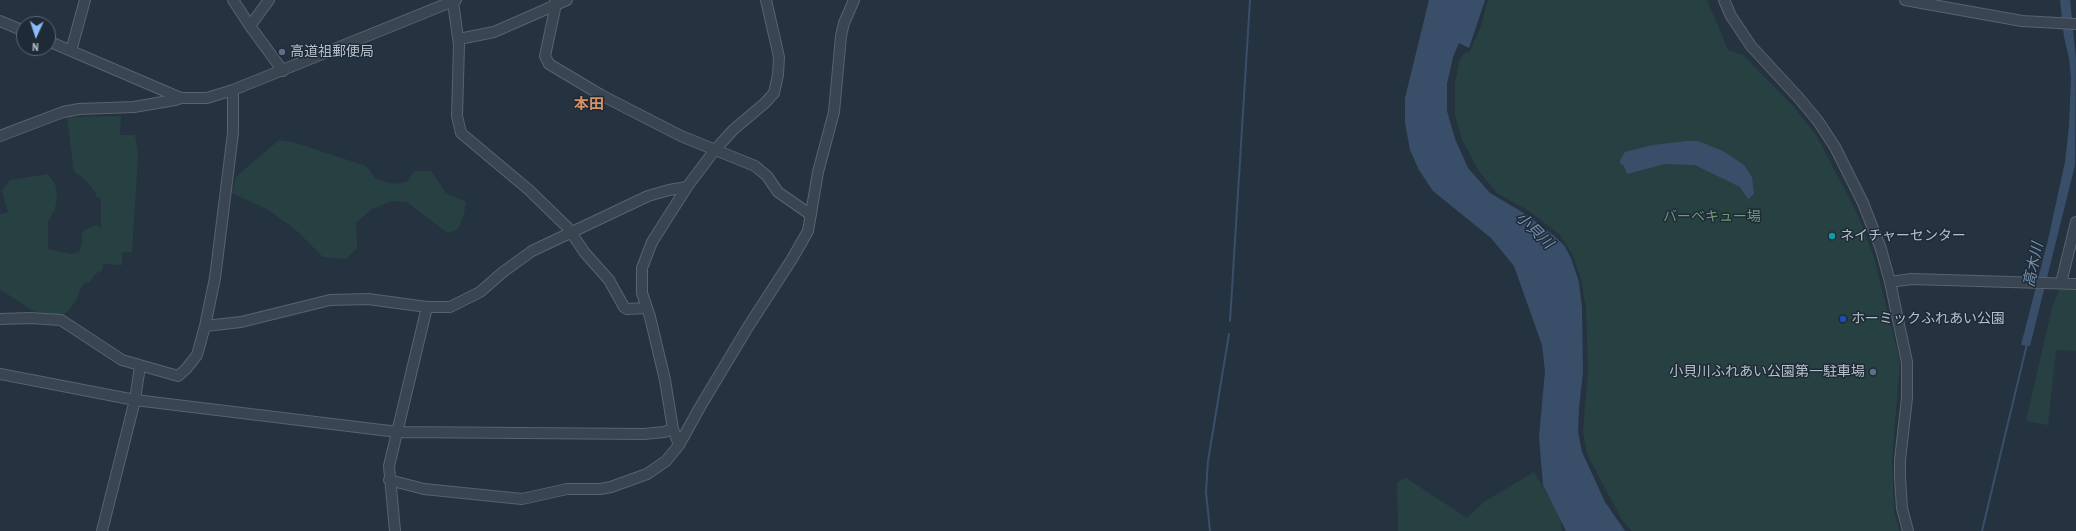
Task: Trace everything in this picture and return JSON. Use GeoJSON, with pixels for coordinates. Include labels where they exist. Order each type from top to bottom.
{"type":"FeatureCollection","features":[{"type":"Feature","properties":{"kind":"street"},"geometry":{"type":"LineString","coordinates":[[71,51],[85,0]]}},
{"type":"Feature","properties":{"kind":"street"},"geometry":{"type":"LineString","coordinates":[[233,0],[250,26],[283,70]]}},
{"type":"Feature","properties":{"kind":"street"},"geometry":{"type":"LineString","coordinates":[[250,26],[269,0]]}},
{"type":"Feature","properties":{"kind":"street"},"geometry":{"type":"LineString","coordinates":[[459,39],[494,32],[556,2],[567,0]]}},
{"type":"Feature","properties":{"kind":"street"},"geometry":{"type":"LineString","coordinates":[[679,445],[673,429],[665,380],[642,289],[643,261],[652,242],[687,187],[714,151],[733,130],[771,98],[775,90],[779,57],[766,0]]}},
{"type":"Feature","properties":{"kind":"street"},"geometry":{"type":"LineString","coordinates":[[389,480],[424,489],[496,497],[528,498],[557,491],[600,489],[622,484],[648,474],[661,466],[679,445],[744,333],[804,238],[811,215],[818,172],[834,112],[841,36],[844,23],[854,0]]}},
{"type":"Feature","properties":{"kind":"street"},"geometry":{"type":"LineString","coordinates":[[1724,0],[1731,16],[1748,42],[1818,121],[1835,147],[1873,227],[1890,282],[1907,362],[1907,398],[1901,445],[1900,478],[1902,508],[1908,531]]}},
{"type":"Feature","properties":{"kind":"street"},"geometry":{"type":"LineString","coordinates":[[1905,0],[2022,21],[2076,24]]}},
{"type":"Feature","properties":{"kind":"street"},"geometry":{"type":"LineString","coordinates":[[0,136],[63,112],[79,109],[134,107],[181,98],[207,98],[233,90],[455,1],[459,39],[458,116],[461,133],[529,190],[571,232],[584,253],[609,280],[624,307],[627,309],[647,308]]}},
{"type":"Feature","properties":{"kind":"street"},"geometry":{"type":"LineString","coordinates":[[556,2],[545,56],[549,64],[608,98],[681,136],[761,170],[778,192],[811,215]]}},
{"type":"Feature","properties":{"kind":"street"},"geometry":{"type":"LineString","coordinates":[[0,21],[16,28]]}},
{"type":"Feature","properties":{"kind":"street"},"geometry":{"type":"LineString","coordinates":[[56,45],[181,98]]}},
{"type":"Feature","properties":{"kind":"street"},"geometry":{"type":"LineString","coordinates":[[0,320],[30,318],[60,320],[107,352],[122,360],[178,376],[197,355],[215,278],[233,133],[233,90]]}},
{"type":"Feature","properties":{"kind":"street"},"geometry":{"type":"LineString","coordinates":[[205,326],[241,322],[330,300],[368,299],[427,307],[450,307],[480,292],[524,256],[571,232],[648,196],[687,187]]}},
{"type":"Feature","properties":{"kind":"street"},"geometry":{"type":"LineString","coordinates":[[2058,283],[2076,222]]}},
{"type":"Feature","properties":{"kind":"street"},"geometry":{"type":"LineString","coordinates":[[1890,282],[1912,279],[2076,284]]}},
{"type":"Feature","properties":{"kind":"street"},"geometry":{"type":"LineString","coordinates":[[395,531],[389,480],[389,466],[427,307]]}},
{"type":"Feature","properties":{"kind":"street"},"geometry":{"type":"LineString","coordinates":[[102,531],[135,400],[140,366]]}},
{"type":"Feature","properties":{"kind":"street"},"geometry":{"type":"LineString","coordinates":[[0,374],[135,400],[398,432],[644,434],[664,432],[673,429]]}},
{"type":"Feature","properties":{"kind":"green space","name":"バーベキュー場"},"geometry":{"type":"Polygon","coordinates":[[[1488,0],[1707,0],[1728,50],[1743,55],[1793,106],[1816,135],[1857,213],[1874,258],[1900,362],[1892,459],[1894,512],[1900,531],[1632,531],[1622,520],[1587,454],[1583,431],[1588,372],[1586,308],[1581,279],[1572,254],[1559,234],[1529,211],[1497,193],[1479,171],[1462,140],[1455,114],[1455,84],[1459,61],[1466,52],[1469,53],[1481,26],[1488,0]]]}},
{"type":"Feature","properties":{"kind":"green space"},"geometry":{"type":"Polygon","coordinates":[[[121,116],[120,135],[135,135],[138,156],[132,252],[122,252],[122,265],[103,264],[103,270],[95,274],[90,282],[83,284],[76,300],[68,311],[62,315],[46,317],[30,309],[0,289],[0,214],[8,212],[2,191],[10,180],[48,174],[55,184],[57,195],[55,209],[48,222],[48,249],[71,254],[79,253],[83,240],[81,234],[86,229],[97,225],[101,229],[101,198],[96,197],[96,193],[86,181],[74,171],[67,117],[121,116]]]}},
{"type":"Feature","properties":{"kind":"green space"},"geometry":{"type":"Polygon","coordinates":[[[279,140],[296,143],[366,166],[376,179],[393,184],[407,182],[414,171],[431,171],[446,193],[466,202],[464,214],[458,229],[448,233],[407,202],[392,201],[372,209],[356,223],[357,248],[346,259],[323,257],[297,231],[267,209],[232,193],[236,177],[279,140]]]}},
{"type":"Feature","properties":{"kind":"green space"},"geometry":{"type":"Polygon","coordinates":[[[2059,290],[2076,290],[2076,351],[2056,350],[2048,425],[2026,421],[2052,308],[2059,290]]]}},
{"type":"Feature","properties":{"kind":"green space"},"geometry":{"type":"Polygon","coordinates":[[[1534,472],[1560,514],[1562,531],[1398,531],[1397,482],[1406,478],[1467,518],[1484,502],[1534,472]]]}},
{"type":"Feature","properties":{"kind":"water","name":"小貝川"},"geometry":{"type":"Polygon","coordinates":[[[1429,0],[1485,0],[1469,48],[1459,43],[1453,57],[1447,84],[1447,111],[1455,139],[1468,168],[1490,193],[1527,215],[1553,235],[1564,245],[1571,258],[1579,282],[1582,308],[1583,372],[1578,432],[1582,452],[1605,502],[1625,531],[1566,531],[1543,485],[1539,437],[1545,371],[1542,345],[1514,266],[1491,238],[1433,191],[1419,170],[1410,150],[1405,123],[1405,98],[1429,0]]]}},
{"type":"Feature","properties":{"kind":"water"},"geometry":{"type":"Polygon","coordinates":[[[2060,0],[2070,0],[2076,59],[2075,165],[2030,346],[2021,345],[2048,240],[2065,162],[2069,126],[2071,78],[2069,58],[2064,37],[2060,0]]]}},
{"type":"Feature","properties":{"kind":"water"},"geometry":{"type":"Polygon","coordinates":[[[1698,141],[1723,151],[1744,165],[1752,177],[1754,194],[1748,199],[1740,187],[1695,165],[1665,164],[1627,174],[1624,166],[1620,163],[1620,160],[1625,152],[1653,145],[1698,141]]]}},
{"type":"Feature","properties":{"kind":"waterway"},"geometry":{"type":"LineString","coordinates":[[1230,321],[1250,0]]}},
{"type":"Feature","properties":{"kind":"waterway"},"geometry":{"type":"LineString","coordinates":[[1210,531],[1206,492],[1208,461],[1229,334]]}},
{"type":"Feature","properties":{"kind":"waterway","name":"高木川"},"geometry":{"type":"LineString","coordinates":[[1982,531],[2027,344]]}},
{"type":"Feature","properties":{"kind":"place","name":"高道祖郵便局"},"geometry":{"type":"Point","coordinates":[282,52]}},
{"type":"Feature","properties":{"kind":"place","name":"ネイチャーセンター"},"geometry":{"type":"Point","coordinates":[1832,236]}},
{"type":"Feature","properties":{"kind":"place","name":"ホーミックふれあい公園"},"geometry":{"type":"Point","coordinates":[1843,319]}},
{"type":"Feature","properties":{"kind":"place","name":"小貝川ふれあい公園第一駐車場"},"geometry":{"type":"Point","coordinates":[1873,372]}},
{"type":"Feature","properties":{"kind":"district","name":"本田"},"geometry":{"type":"Point","coordinates":[589,105]}}]}
